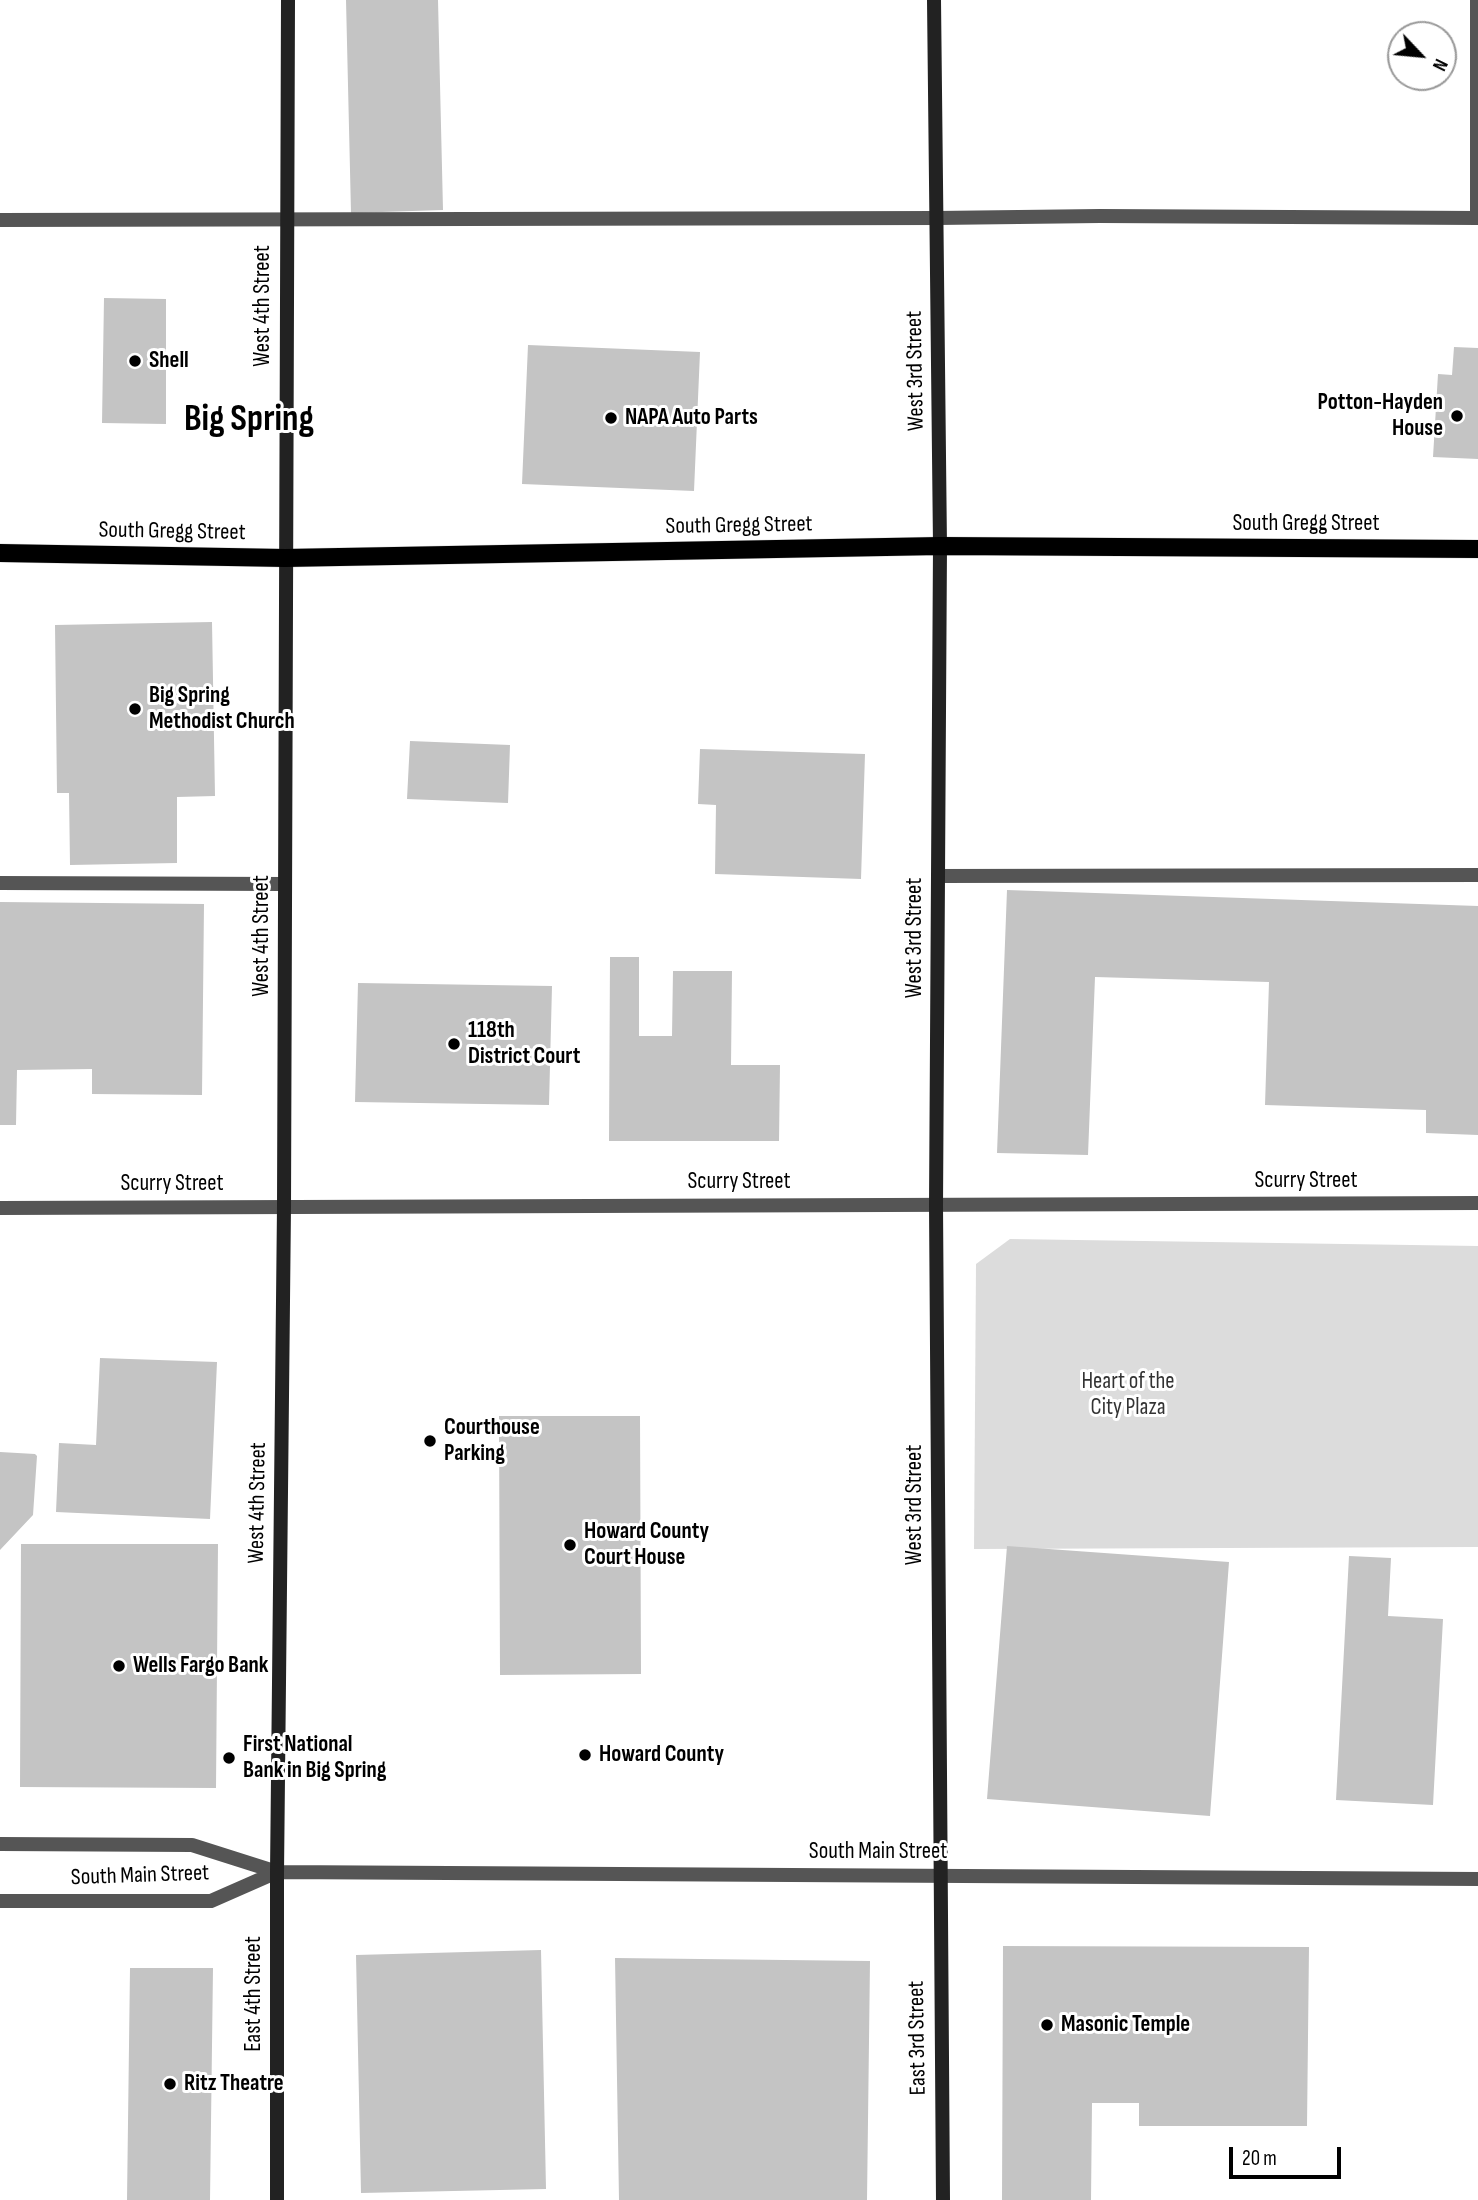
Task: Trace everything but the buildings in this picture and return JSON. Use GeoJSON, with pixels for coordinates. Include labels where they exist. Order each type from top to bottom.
{"type":"FeatureCollection","features":[{"type":"Feature","properties":{"kind":"main road","name":"West 4th Street"},"geometry":{"type":"LineString","coordinates":[[277,1872],[284,1206],[288,0]]}},
{"type":"Feature","properties":{"kind":"main road","name":"West 3rd Street"},"geometry":{"type":"LineString","coordinates":[[934,0],[940,546],[936,1205],[939,1875]]}},
{"type":"Feature","properties":{"kind":"main road","name":"South Gregg Street"},"geometry":{"type":"LineString","coordinates":[[0,554],[285,558],[940,546],[1478,549]]}},
{"type":"Feature","properties":{"kind":"main road","name":"East 4th Street"},"geometry":{"type":"LineString","coordinates":[[277,1872],[277,2200]]}},
{"type":"Feature","properties":{"kind":"main road","name":"East 3rd Street"},"geometry":{"type":"LineString","coordinates":[[939,1875],[943,2200]]}},
{"type":"Feature","properties":{"kind":"street"},"geometry":{"type":"LineString","coordinates":[[0,220],[1100,216],[1478,218],[1477,0]]}},
{"type":"Feature","properties":{"kind":"street"},"geometry":{"type":"LineString","coordinates":[[938,876],[1478,875]]}},
{"type":"Feature","properties":{"kind":"street"},"geometry":{"type":"LineString","coordinates":[[0,883],[285,884]]}},
{"type":"Feature","properties":{"kind":"street","name":"Scurry Street"},"geometry":{"type":"LineString","coordinates":[[0,1208],[1478,1203]]}},
{"type":"Feature","properties":{"kind":"street","name":"South Main Street"},"geometry":{"type":"LineString","coordinates":[[0,1844],[192,1845],[277,1872],[1478,1879]]}},
{"type":"Feature","properties":{"kind":"street","name":"South Main Street"},"geometry":{"type":"LineString","coordinates":[[0,1901],[211,1900],[277,1872]]}},
{"type":"Feature","properties":{"kind":"green space","name":"Heart of the City Plaza"},"geometry":{"type":"Polygon","coordinates":[[[1010,1239],[1478,1246],[1478,1547],[974,1549],[976,1264],[1010,1239]]]}},
{"type":"Feature","properties":{"kind":"place","name":"Shell"},"geometry":{"type":"Point","coordinates":[135,361]}},
{"type":"Feature","properties":{"kind":"place","name":"Potton-Hayden House"},"geometry":{"type":"Point","coordinates":[1457,416]}},
{"type":"Feature","properties":{"kind":"place","name":"NAPA Auto Parts"},"geometry":{"type":"Point","coordinates":[611,418]}},
{"type":"Feature","properties":{"kind":"place","name":"Big Spring Methodist Church"},"geometry":{"type":"Point","coordinates":[135,709]}},
{"type":"Feature","properties":{"kind":"place","name":"118th District Court"},"geometry":{"type":"Point","coordinates":[454,1044]}},
{"type":"Feature","properties":{"kind":"place","name":"Courthouse Parking"},"geometry":{"type":"Point","coordinates":[430,1441]}},
{"type":"Feature","properties":{"kind":"place","name":"Howard County Court House"},"geometry":{"type":"Point","coordinates":[570,1545]}},
{"type":"Feature","properties":{"kind":"place","name":"Wells Fargo Bank"},"geometry":{"type":"Point","coordinates":[119,1666]}},
{"type":"Feature","properties":{"kind":"place","name":"Howard County"},"geometry":{"type":"Point","coordinates":[585,1755]}},
{"type":"Feature","properties":{"kind":"place","name":"First National Bank in Big Spring"},"geometry":{"type":"Point","coordinates":[229,1758]}},
{"type":"Feature","properties":{"kind":"place","name":"Masonic Temple"},"geometry":{"type":"Point","coordinates":[1047,2025]}},
{"type":"Feature","properties":{"kind":"place","name":"Ritz Theatre"},"geometry":{"type":"Point","coordinates":[170,2084]}},
{"type":"Feature","properties":{"kind":"district","name":"Big Spring"},"geometry":{"type":"Point","coordinates":[249,421]}}]}
